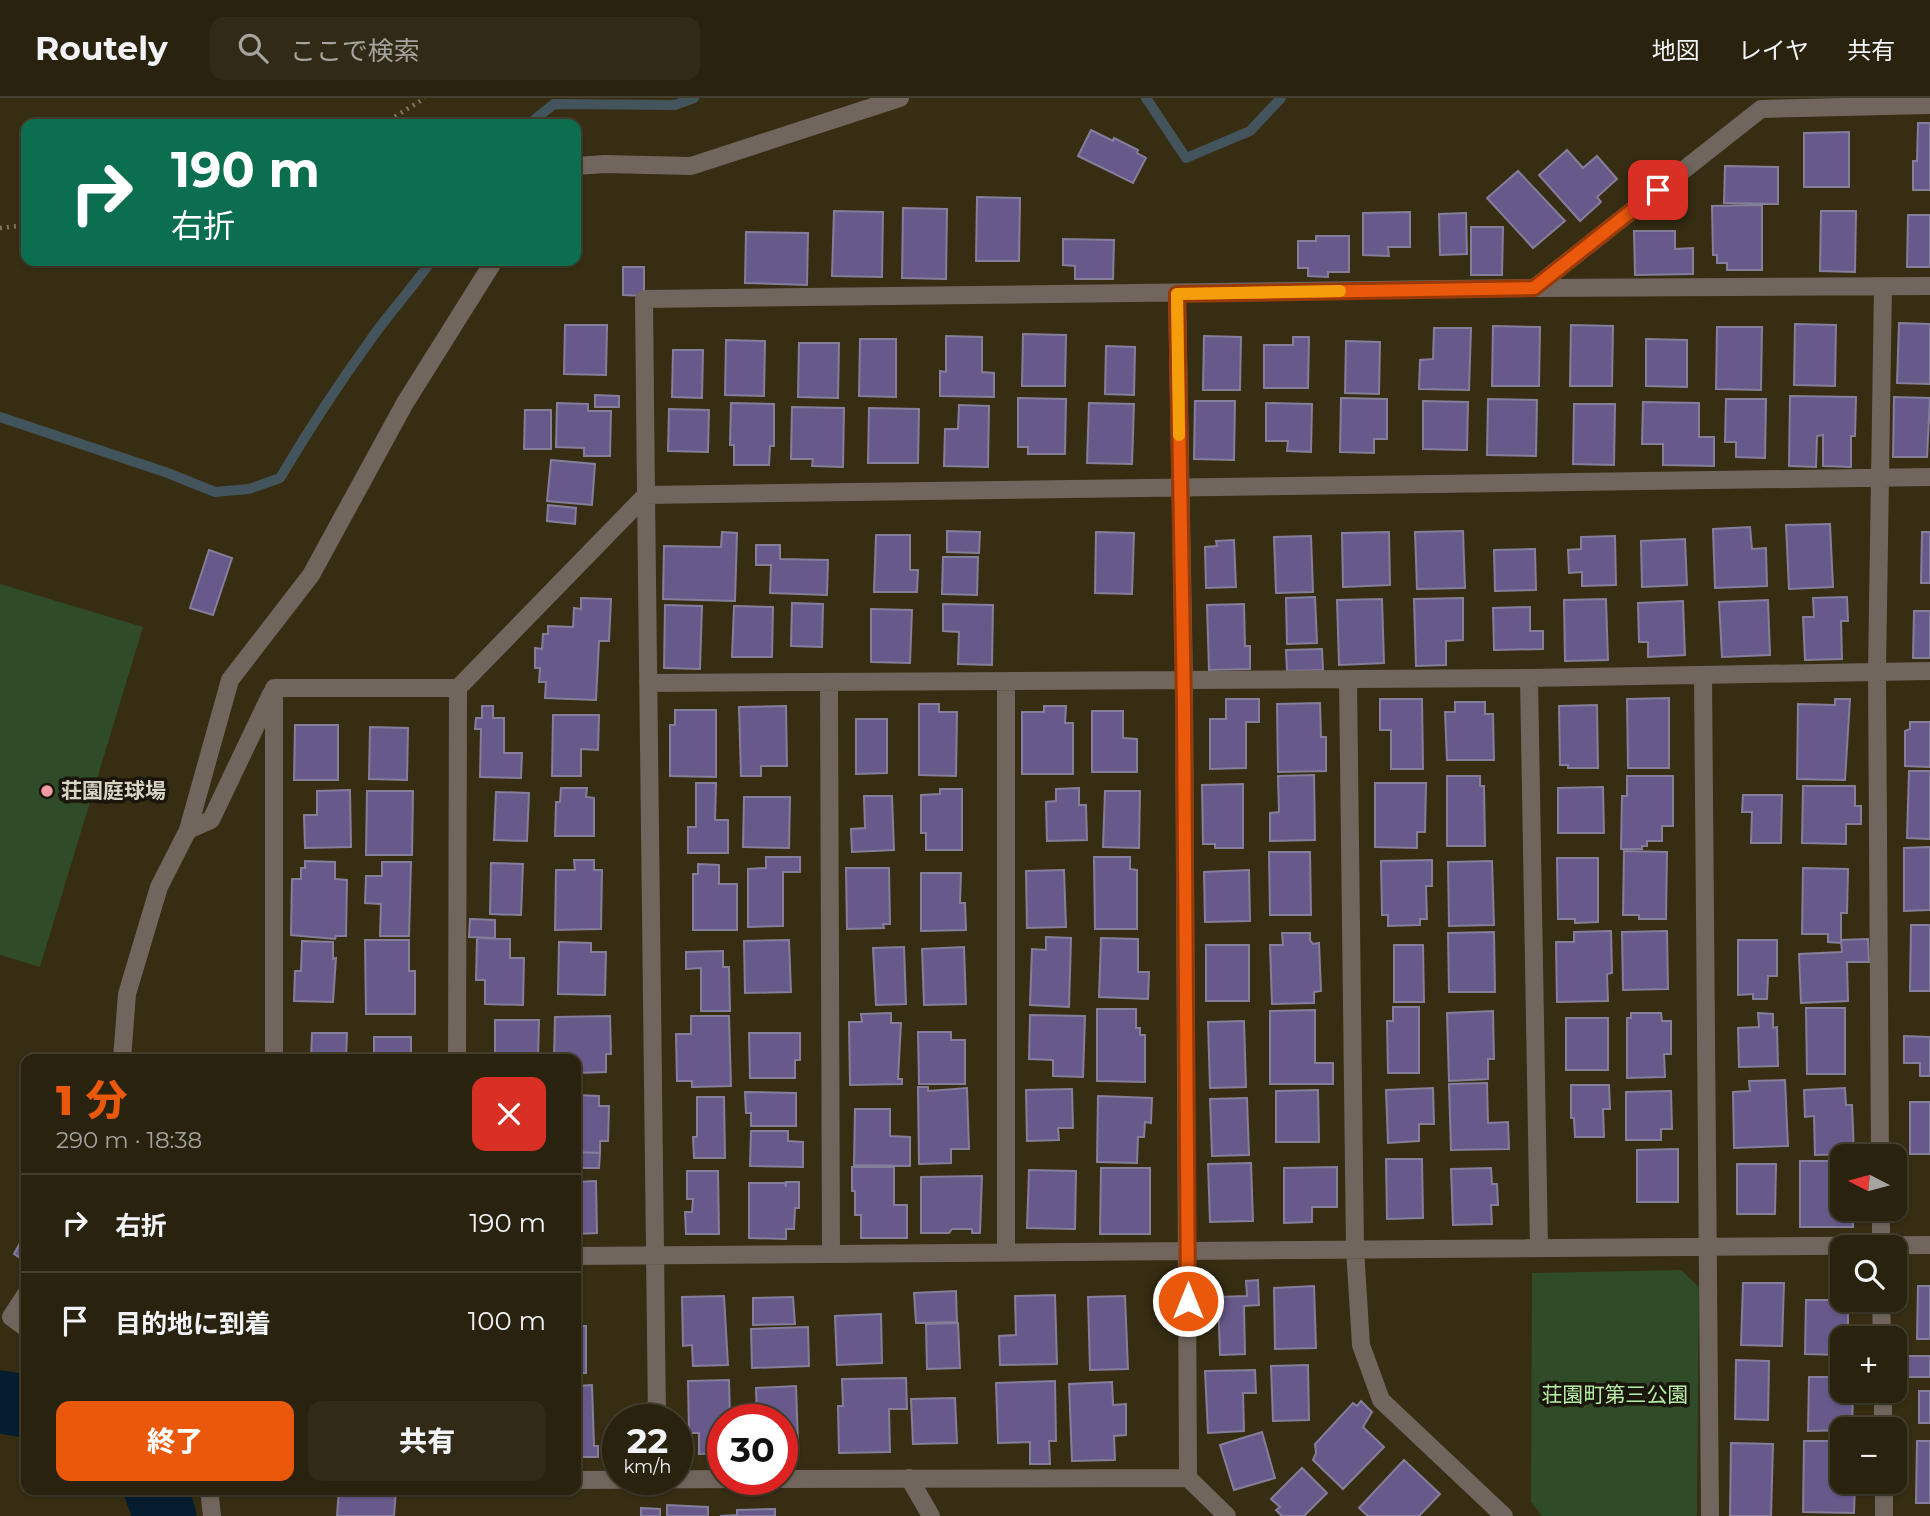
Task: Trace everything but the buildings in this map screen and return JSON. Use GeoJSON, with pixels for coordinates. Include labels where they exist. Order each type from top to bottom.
{"type":"FeatureCollection","features":[{"type":"Feature","properties":{"kind":"street"},"geometry":{"type":"LineString","coordinates":[[581,166],[691,166],[900,98]]}},
{"type":"Feature","properties":{"kind":"street"},"geometry":{"type":"LineString","coordinates":[[1534,288],[1761,109],[1930,105]]}},
{"type":"Feature","properties":{"kind":"street"},"geometry":{"type":"LineString","coordinates":[[122,1054],[127,994],[159,887],[188,830],[230,680],[311,575],[405,403],[491,266]]}},
{"type":"Feature","properties":{"kind":"street"},"geometry":{"type":"LineString","coordinates":[[1880,1144],[1877,671],[1883,286]]}},
{"type":"Feature","properties":{"kind":"street"},"geometry":{"type":"LineString","coordinates":[[657,1404],[645,299],[1930,286]]}},
{"type":"Feature","properties":{"kind":"street"},"geometry":{"type":"LineString","coordinates":[[1177,294],[1184,681],[1188,1478]]}},
{"type":"Feature","properties":{"kind":"street"},"geometry":{"type":"LineString","coordinates":[[457,1054],[458,688],[646,495],[1930,477]]}},
{"type":"Feature","properties":{"kind":"street"},"geometry":{"type":"LineString","coordinates":[[648,683],[1348,680],[1930,671]]}},
{"type":"Feature","properties":{"kind":"street"},"geometry":{"type":"LineString","coordinates":[[1703,675],[1710,1516]]}},
{"type":"Feature","properties":{"kind":"street"},"geometry":{"type":"LineString","coordinates":[[1529,678],[1539,1248]]}},
{"type":"Feature","properties":{"kind":"street"},"geometry":{"type":"LineString","coordinates":[[1348,680],[1355,1250],[1361,1345],[1381,1400],[1504,1516]]}},
{"type":"Feature","properties":{"kind":"street"},"geometry":{"type":"LineString","coordinates":[[1006,681],[1006,1252]]}},
{"type":"Feature","properties":{"kind":"street"},"geometry":{"type":"LineString","coordinates":[[829,682],[831,1254]]}},
{"type":"Feature","properties":{"kind":"street"},"geometry":{"type":"LineString","coordinates":[[188,830],[211,820],[274,688]]}},
{"type":"Feature","properties":{"kind":"street"},"geometry":{"type":"LineString","coordinates":[[274,688],[458,688]]}},
{"type":"Feature","properties":{"kind":"street"},"geometry":{"type":"LineString","coordinates":[[274,688],[274,1054]]}},
{"type":"Feature","properties":{"kind":"street"},"geometry":{"type":"LineString","coordinates":[[1907,1246],[1930,1245]]}},
{"type":"Feature","properties":{"kind":"street"},"geometry":{"type":"LineString","coordinates":[[581,1256],[1830,1247]]}},
{"type":"Feature","properties":{"kind":"street"},"geometry":{"type":"LineString","coordinates":[[21,1302],[11,1318],[21,1325]]}},
{"type":"Feature","properties":{"kind":"street"},"geometry":{"type":"LineString","coordinates":[[909,1478],[931,1516]]}},
{"type":"Feature","properties":{"kind":"street"},"geometry":{"type":"LineString","coordinates":[[798,1479],[1188,1478],[1227,1516]]}},
{"type":"Feature","properties":{"kind":"street"},"geometry":{"type":"LineString","coordinates":[[581,1480],[602,1480]]}},
{"type":"Feature","properties":{"kind":"street"},"geometry":{"type":"LineString","coordinates":[[1884,1494],[1884,1516]]}},
{"type":"Feature","properties":{"kind":"street"},"geometry":{"type":"LineString","coordinates":[[210,1495],[212,1516]]}},
{"type":"Feature","properties":{"kind":"path"},"geometry":{"type":"LineString","coordinates":[[391,119],[425,98]]}},
{"type":"Feature","properties":{"kind":"path"},"geometry":{"type":"LineString","coordinates":[[0,228],[21,226]]}},
{"type":"Feature","properties":{"kind":"green space","name":"荘園庭球場"},"geometry":{"type":"Polygon","coordinates":[[[0,584],[143,627],[40,967],[0,955],[0,584]]]}},
{"type":"Feature","properties":{"kind":"green space","name":"荘園町第三公園"},"geometry":{"type":"Polygon","coordinates":[[[1681,1270],[1699,1287],[1697,1516],[1542,1516],[1531,1502],[1532,1273],[1681,1270]]]}},
{"type":"Feature","properties":{"kind":"waterway"},"geometry":{"type":"LineString","coordinates":[[535,119],[554,104],[675,105],[694,98]]}},
{"type":"Feature","properties":{"kind":"waterway"},"geometry":{"type":"LineString","coordinates":[[1146,98],[1186,158],[1250,131],[1281,98]]}},
{"type":"Feature","properties":{"kind":"waterway"},"geometry":{"type":"LineString","coordinates":[[0,417],[165,472],[215,492],[249,489],[280,478],[346,375],[427,266]]}},
{"type":"Feature","properties":{"kind":"waterway"},"geometry":{"type":"LineString","coordinates":[[0,1402],[21,1405]]}},
{"type":"Feature","properties":{"kind":"waterway"},"geometry":{"type":"LineString","coordinates":[[157,1495],[165,1516]]}},
{"type":"Feature","properties":{"kind":"slow traffic"},"geometry":{"type":"LineString","coordinates":[[1179,435],[1177,294],[1340,291]]}},
{"type":"Feature","properties":{"kind":"place","name":"荘園庭球場"},"geometry":{"type":"Point","coordinates":[47,791]}},
{"type":"Feature","properties":{"kind":"route"},"geometry":{"type":"LineString","coordinates":[[1188,1301],[1184,708],[1177,294],[1534,288],[1658,190]]}}]}
